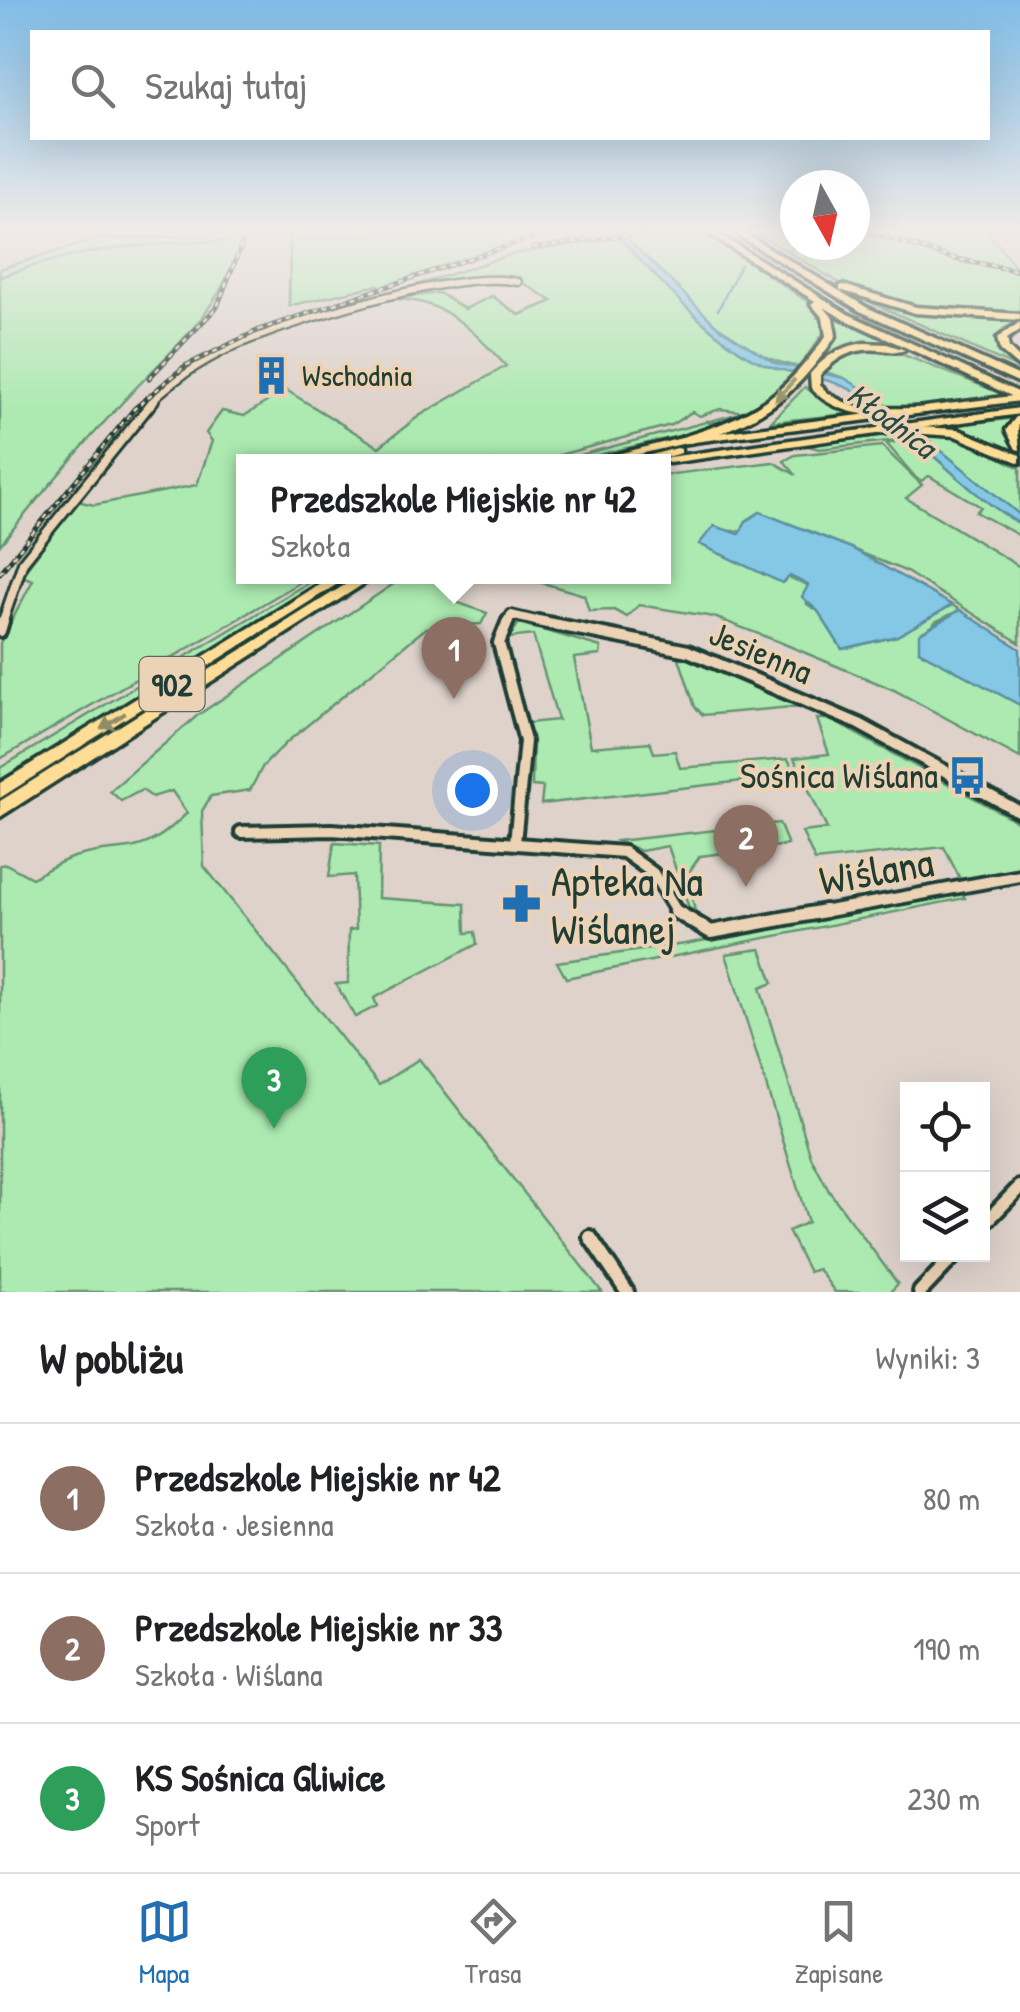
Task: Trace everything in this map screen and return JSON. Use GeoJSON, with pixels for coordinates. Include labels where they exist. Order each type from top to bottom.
{"type":"FeatureCollection","features":[{"type":"Feature","properties":{"kind":"highway"},"geometry":{"type":"LineString","coordinates":[[686,440],[730,438],[779,398],[831,336],[828,318],[797,291]]}},
{"type":"Feature","properties":{"kind":"highway"},"geometry":{"type":"LineString","coordinates":[[799,291],[1020,402]]}},
{"type":"Feature","properties":{"kind":"highway"},"geometry":{"type":"LineString","coordinates":[[819,291],[854,313],[1020,388]]}},
{"type":"Feature","properties":{"kind":"highway"},"geometry":{"type":"LineString","coordinates":[[834,291],[863,309],[1020,380]]}},
{"type":"Feature","properties":{"kind":"highway"},"geometry":{"type":"LineString","coordinates":[[848,291],[1020,368]]}},
{"type":"Feature","properties":{"kind":"highway"},"geometry":{"type":"LineString","coordinates":[[855,291],[915,310],[1020,316]]}},
{"type":"Feature","properties":{"kind":"highway"},"geometry":{"type":"LineString","coordinates":[[1020,325],[1002,338],[1004,350],[1020,368]]}},
{"type":"Feature","properties":{"kind":"highway"},"geometry":{"type":"LineString","coordinates":[[915,411],[844,406],[826,398],[815,386],[816,374],[835,352],[878,346],[937,362]]}},
{"type":"Feature","properties":{"kind":"highway"},"geometry":{"type":"LineString","coordinates":[[1020,419],[1012,430],[1020,446]]}},
{"type":"Feature","properties":{"kind":"highway"},"geometry":{"type":"LineString","coordinates":[[882,429],[957,433],[1020,459]]}},
{"type":"Feature","properties":{"kind":"main road"},"geometry":{"type":"LineString","coordinates":[[730,438],[882,429],[1020,402]]}},
{"type":"Feature","properties":{"kind":"main road"},"geometry":{"type":"LineString","coordinates":[[671,459],[730,438],[1020,402]]}},
{"type":"Feature","properties":{"kind":"main road"},"geometry":{"type":"LineString","coordinates":[[663,454],[730,438],[915,411],[1020,402]]}},
{"type":"Feature","properties":{"kind":"main road"},"geometry":{"type":"LineString","coordinates":[[625,454],[686,440]]}},
{"type":"Feature","properties":{"kind":"main road","name":"902"},"geometry":{"type":"LineString","coordinates":[[0,791],[331,584]]}},
{"type":"Feature","properties":{"kind":"main road","name":"902"},"geometry":{"type":"LineString","coordinates":[[0,810],[357,584]]}},
{"type":"Feature","properties":{"kind":"street"},"geometry":{"type":"LineString","coordinates":[[0,631],[23,562],[154,400],[182,376],[247,341],[375,301],[423,291]]}},
{"type":"Feature","properties":{"kind":"street","name":"Jesienna"},"geometry":{"type":"LineString","coordinates":[[516,842],[524,741],[499,643],[511,616],[700,656],[859,724],[1020,812]]}},
{"type":"Feature","properties":{"kind":"street","name":"Wiślana"},"geometry":{"type":"LineString","coordinates":[[241,832],[332,830],[624,852],[653,872],[675,912],[710,932],[1020,876]]}},
{"type":"Feature","properties":{"kind":"street"},"geometry":{"type":"LineString","coordinates":[[990,1218],[1020,1186]]}},
{"type":"Feature","properties":{"kind":"street"},"geometry":{"type":"LineString","coordinates":[[590,1238],[627,1292]]}},
{"type":"Feature","properties":{"kind":"street"},"geometry":{"type":"LineString","coordinates":[[920,1292],[948,1262]]}},
{"type":"Feature","properties":{"kind":"green space"},"geometry":{"type":"Polygon","coordinates":[[[0,291],[219,291],[193,328],[89,439],[0,545],[0,291]]]}},
{"type":"Feature","properties":{"kind":"green space"},"geometry":{"type":"Polygon","coordinates":[[[289,291],[351,291],[289,306],[289,291]]]}},
{"type":"Feature","properties":{"kind":"green space"},"geometry":{"type":"Polygon","coordinates":[[[397,291],[428,291],[342,309],[397,291]]]}},
{"type":"Feature","properties":{"kind":"green space"},"geometry":{"type":"Polygon","coordinates":[[[536,291],[671,291],[699,319],[745,353],[797,371],[754,413],[720,409],[700,416],[692,412],[671,425],[563,454],[236,454],[236,584],[297,584],[0,759],[0,643],[33,580],[21,576],[77,501],[94,505],[197,485],[212,441],[206,433],[222,411],[244,416],[286,390],[379,447],[419,416],[506,366],[452,316],[421,302],[387,300],[439,293],[465,309],[492,296],[519,315],[552,301],[536,291]]]}},
{"type":"Feature","properties":{"kind":"green space"},"geometry":{"type":"Polygon","coordinates":[[[678,291],[792,291],[818,309],[825,317],[818,318],[826,322],[827,328],[799,367],[748,348],[678,291]]]}},
{"type":"Feature","properties":{"kind":"green space"},"geometry":{"type":"Polygon","coordinates":[[[854,291],[1020,291],[1020,315],[922,310],[854,291]]]}},
{"type":"Feature","properties":{"kind":"green space"},"geometry":{"type":"Polygon","coordinates":[[[870,302],[935,315],[1020,319],[1003,329],[997,343],[1020,369],[870,302]]]}},
{"type":"Feature","properties":{"kind":"green space"},"geometry":{"type":"Polygon","coordinates":[[[829,312],[905,349],[862,345],[822,356],[836,337],[837,318],[829,312]]]}},
{"type":"Feature","properties":{"kind":"green space"},"geometry":{"type":"Polygon","coordinates":[[[873,348],[882,353],[888,349],[1006,395],[890,409],[844,378],[823,371],[838,354],[873,348]]]}},
{"type":"Feature","properties":{"kind":"green space"},"geometry":{"type":"Polygon","coordinates":[[[805,387],[827,403],[857,413],[771,422],[805,387]]]}},
{"type":"Feature","properties":{"kind":"green space"},"geometry":{"type":"Polygon","coordinates":[[[746,414],[727,425],[709,421],[733,415],[746,414]]]}},
{"type":"Feature","properties":{"kind":"green space"},"geometry":{"type":"Polygon","coordinates":[[[1016,418],[1008,432],[1020,457],[976,436],[941,427],[1016,418]]]}},
{"type":"Feature","properties":{"kind":"green space"},"geometry":{"type":"Polygon","coordinates":[[[708,421],[713,428],[601,454],[583,454],[708,421]]]}},
{"type":"Feature","properties":{"kind":"green space"},"geometry":{"type":"Polygon","coordinates":[[[918,432],[960,438],[1020,468],[1020,515],[918,432]]]}},
{"type":"Feature","properties":{"kind":"green space"},"geometry":{"type":"Polygon","coordinates":[[[906,433],[1020,524],[1020,536],[976,512],[981,507],[929,476],[921,481],[916,478],[887,444],[907,439],[819,449],[805,445],[906,433]]]}},
{"type":"Feature","properties":{"kind":"green space"},"geometry":{"type":"Polygon","coordinates":[[[882,446],[922,485],[906,498],[1020,567],[1020,643],[905,571],[804,529],[728,531],[707,545],[808,585],[807,604],[818,611],[842,649],[897,636],[952,605],[960,610],[935,622],[919,651],[1020,705],[1020,758],[894,690],[714,617],[639,605],[627,617],[614,610],[589,611],[584,595],[546,584],[671,584],[671,474],[773,462],[796,475],[784,461],[795,455],[882,446]]]}},
{"type":"Feature","properties":{"kind":"green space"},"geometry":{"type":"Polygon","coordinates":[[[306,584],[320,584],[0,780],[0,768],[306,584]]]}},
{"type":"Feature","properties":{"kind":"green space"},"geometry":{"type":"Polygon","coordinates":[[[394,584],[455,584],[450,594],[453,601],[487,613],[481,624],[426,628],[287,742],[263,766],[250,790],[211,796],[202,811],[204,866],[379,1085],[419,1059],[602,1292],[0,1292],[0,865],[6,864],[32,878],[74,857],[144,844],[170,828],[187,813],[172,791],[152,797],[142,790],[121,801],[110,791],[198,715],[394,584]]]}},
{"type":"Feature","properties":{"kind":"green space"},"geometry":{"type":"Polygon","coordinates":[[[519,623],[601,647],[600,655],[574,658],[591,747],[650,742],[654,753],[675,751],[680,768],[788,759],[798,780],[760,779],[541,804],[543,787],[532,786],[533,744],[528,723],[558,720],[533,635],[509,638],[519,623]]]}},
{"type":"Feature","properties":{"kind":"green space"},"geometry":{"type":"Polygon","coordinates":[[[678,655],[802,706],[703,715],[695,707],[678,655]]]}},
{"type":"Feature","properties":{"kind":"green space"},"geometry":{"type":"Polygon","coordinates":[[[817,719],[829,719],[1020,823],[1020,870],[960,879],[944,847],[815,861],[802,832],[827,829],[794,758],[829,754],[817,719]]]}},
{"type":"Feature","properties":{"kind":"green space"},"geometry":{"type":"Polygon","coordinates":[[[779,823],[788,845],[700,856],[687,875],[695,911],[689,908],[668,846],[641,851],[617,841],[779,823]]]}},
{"type":"Feature","properties":{"kind":"green space"},"geometry":{"type":"Polygon","coordinates":[[[334,843],[379,846],[378,898],[465,904],[466,933],[475,932],[477,944],[374,998],[377,1006],[355,1017],[336,984],[348,983],[349,930],[356,929],[354,875],[329,877],[334,843]]]}},
{"type":"Feature","properties":{"kind":"green space"},"geometry":{"type":"Polygon","coordinates":[[[961,892],[965,898],[566,978],[557,962],[685,944],[961,892]]]}},
{"type":"Feature","properties":{"kind":"green space"},"geometry":{"type":"Polygon","coordinates":[[[761,949],[773,983],[760,988],[811,1157],[829,1191],[898,1284],[890,1292],[835,1292],[818,1269],[809,1272],[788,1231],[808,1222],[726,954],[761,949]]]}},
{"type":"Feature","properties":{"kind":"water"},"geometry":{"type":"Polygon","coordinates":[[[671,291],[681,291],[717,326],[775,363],[844,378],[873,395],[1020,515],[1020,524],[978,495],[860,395],[834,383],[753,359],[733,347],[671,291]]]}},
{"type":"Feature","properties":{"kind":"water"},"geometry":{"type":"Polygon","coordinates":[[[760,512],[851,548],[952,605],[897,636],[842,649],[818,611],[802,597],[808,585],[790,576],[782,583],[699,544],[714,526],[739,534],[746,521],[760,512]]]}},
{"type":"Feature","properties":{"kind":"water"},"geometry":{"type":"Polygon","coordinates":[[[960,610],[1020,649],[1020,705],[919,651],[919,634],[960,610]]]}},
{"type":"Feature","properties":{"kind":"waterway"},"geometry":{"type":"LineString","coordinates":[[718,310],[727,291]]}},
{"type":"Feature","properties":{"kind":"railway"},"geometry":{"type":"LineString","coordinates":[[149,378],[217,307],[223,291]]}},
{"type":"Feature","properties":{"kind":"railway"},"geometry":{"type":"LineString","coordinates":[[0,573],[134,409],[185,366],[261,329],[373,291]]}},
{"type":"Feature","properties":{"kind":"place","name":"Wschodnia"},"geometry":{"type":"Point","coordinates":[272,375]}},
{"type":"Feature","properties":{"kind":"place","name":"Przedszkole Miejskie nr 42"},"geometry":{"type":"Point","coordinates":[454,699]}},
{"type":"Feature","properties":{"kind":"place","name":"Sośnica Wiślana"},"geometry":{"type":"Point","coordinates":[968,775]}},
{"type":"Feature","properties":{"kind":"place","name":"Przedszkole Miejskie nr 33"},"geometry":{"type":"Point","coordinates":[746,887]}},
{"type":"Feature","properties":{"kind":"place","name":"Apteka Na Wiślanej"},"geometry":{"type":"Point","coordinates":[521,904]}},
{"type":"Feature","properties":{"kind":"place","name":"KS Sośnica Gliwice"},"geometry":{"type":"Point","coordinates":[274,1129]}},
{"type":"Feature","properties":{"kind":"water label","name":"Kłodnica"},"geometry":{"type":"Point","coordinates":[892,420]}}]}
